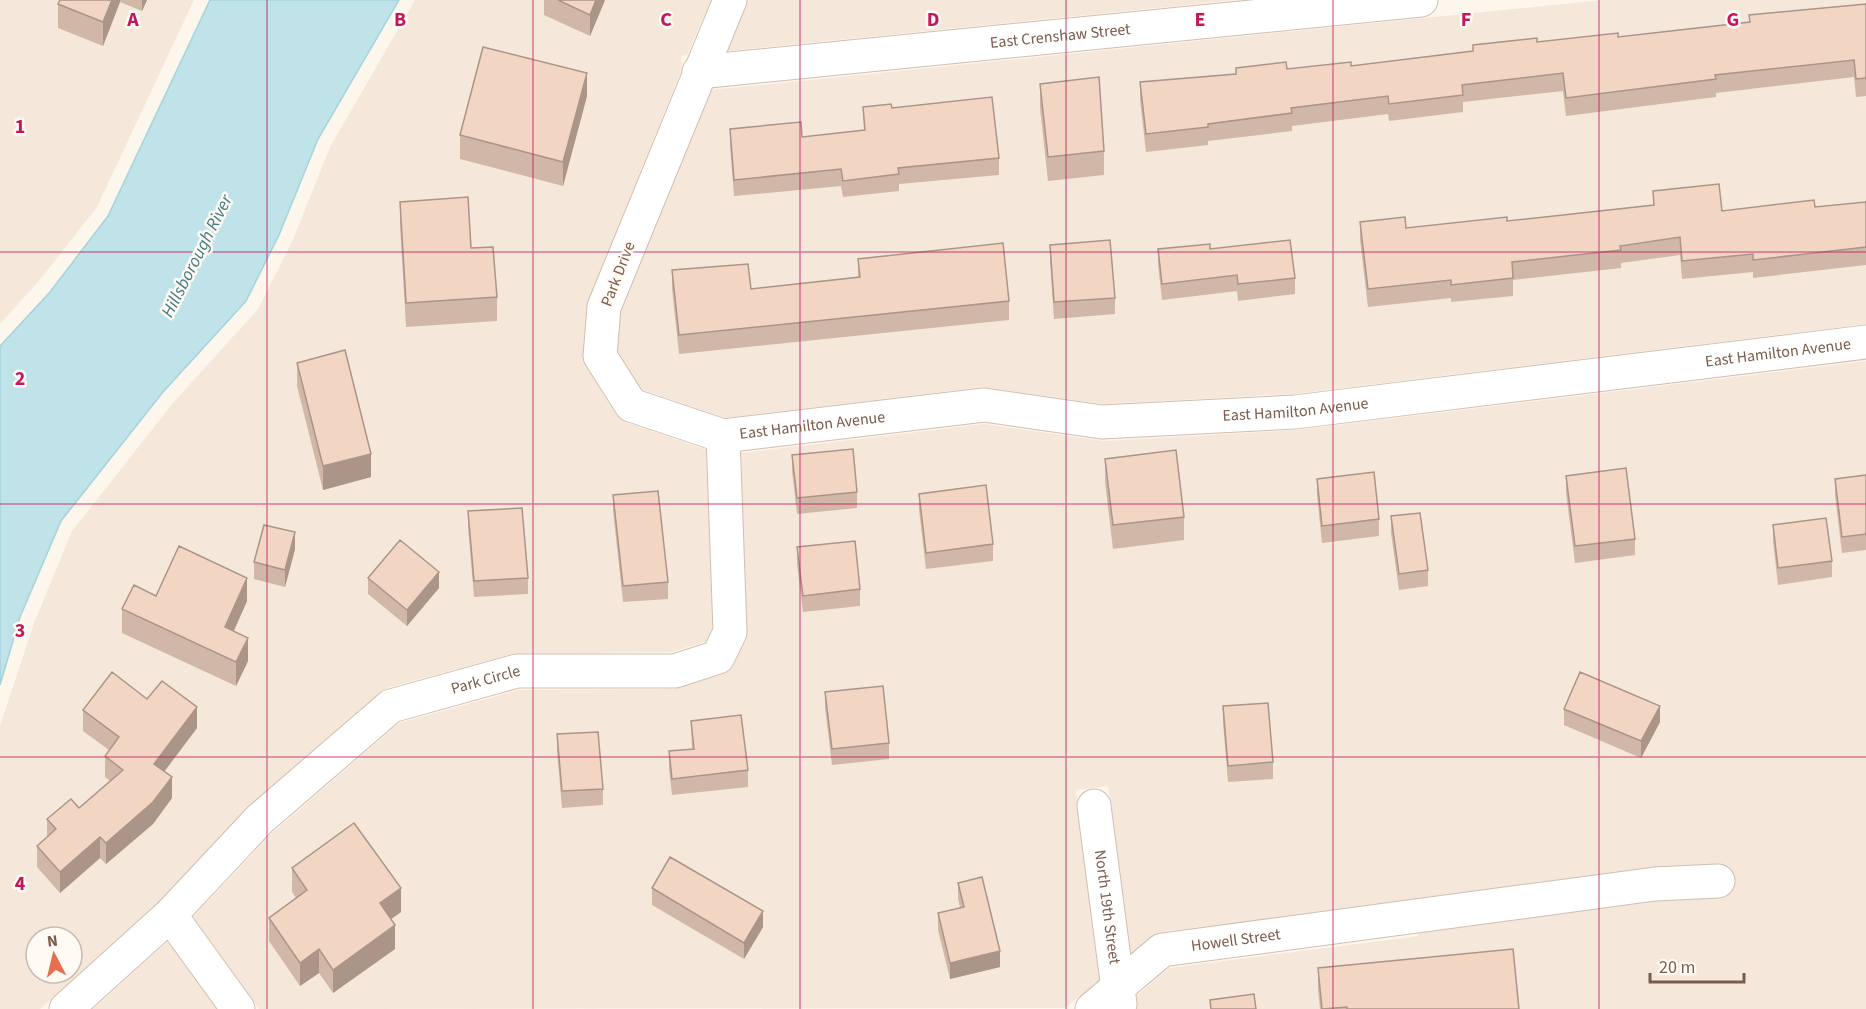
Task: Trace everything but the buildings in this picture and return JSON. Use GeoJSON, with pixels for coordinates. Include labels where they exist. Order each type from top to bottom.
{"type":"FeatureCollection","features":[{"type":"Feature","properties":{"kind":"street","name":"Park Drive"},"geometry":{"type":"LineString","coordinates":[[723,436],[631,405],[600,356],[604,307],[730,0]]}},
{"type":"Feature","properties":{"kind":"street","name":"East Crenshaw Street"},"geometry":{"type":"LineString","coordinates":[[699,72],[1421,0]]}},
{"type":"Feature","properties":{"kind":"street","name":"East Hamilton Avenue"},"geometry":{"type":"LineString","coordinates":[[723,436],[984,405],[1102,422],[1294,412],[1866,342]]}},
{"type":"Feature","properties":{"kind":"street","name":"Park Circle"},"geometry":{"type":"LineString","coordinates":[[66,1009],[170,915],[260,819],[391,706],[517,671],[675,671],[718,657],[730,632],[723,493],[723,436]]}},
{"type":"Feature","properties":{"kind":"street","name":"North 19th Street"},"geometry":{"type":"LineString","coordinates":[[1094,806],[1119,999]]}},
{"type":"Feature","properties":{"kind":"street","name":"Howell Street"},"geometry":{"type":"LineString","coordinates":[[1092,1009],[1119,999],[1162,950],[1401,920],[1655,884],[1718,881]]}},
{"type":"Feature","properties":{"kind":"street"},"geometry":{"type":"LineString","coordinates":[[170,915],[238,1009]]}},
{"type":"Feature","properties":{"kind":"shaded area"},"geometry":{"type":"Polygon","coordinates":[[[0,0],[194,0],[97,207],[39,281],[0,324],[0,0]]]}},
{"type":"Feature","properties":{"kind":"shaded area"},"geometry":{"type":"Polygon","coordinates":[[[415,0],[711,0],[687,55],[681,56],[682,69],[589,299],[583,353],[586,366],[617,416],[626,422],[707,450],[714,627],[707,641],[672,652],[512,654],[387,688],[250,805],[160,901],[84,969],[84,925],[24,925],[24,985],[67,985],[40,1009],[0,1009],[0,726],[34,623],[72,531],[173,403],[258,309],[292,242],[330,147],[415,0]]]}},
{"type":"Feature","properties":{"kind":"shaded area"},"geometry":{"type":"Polygon","coordinates":[[[748,0],[1235,0],[726,51],[748,0]]]}},
{"type":"Feature","properties":{"kind":"shaded area"},"geometry":{"type":"Polygon","coordinates":[[[1603,0],[1866,0],[1866,324],[1293,394],[1102,404],[982,387],[724,418],[640,389],[616,351],[620,312],[710,90],[1603,0]]]}},
{"type":"Feature","properties":{"kind":"shaded area"},"geometry":{"type":"Polygon","coordinates":[[[1866,361],[1866,1009],[1137,1009],[1135,997],[1169,968],[1419,936],[1415,900],[1160,932],[1130,955],[1108,786],[1076,790],[1100,980],[1065,1008],[259,1009],[193,917],[271,834],[399,723],[519,690],[675,689],[724,674],[733,666],[747,631],[740,453],[984,424],[1104,441],[1297,430],[1866,361]]]}},
{"type":"Feature","properties":{"kind":"shaded area"},"geometry":{"type":"Polygon","coordinates":[[[168,941],[217,1009],[93,1009],[168,941]]]}},
{"type":"Feature","properties":{"kind":"water","name":"Hillsborough River"},"geometry":{"type":"Polygon","coordinates":[[[210,0],[399,0],[318,139],[279,235],[246,301],[163,392],[61,521],[20,617],[0,685],[0,346],[50,292],[108,216],[210,0]]]}}]}
